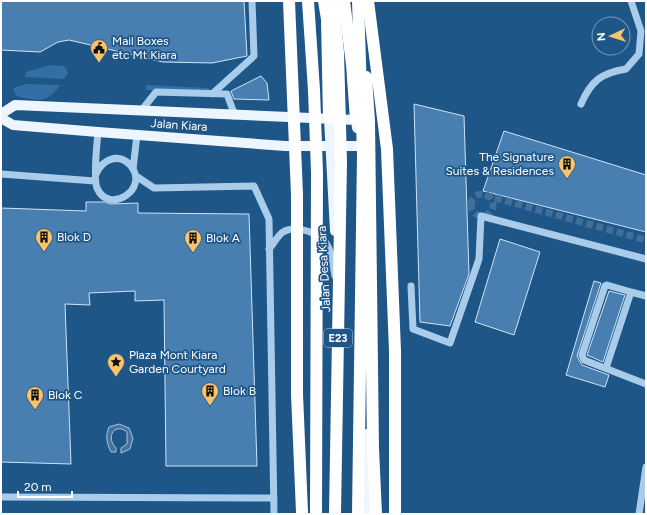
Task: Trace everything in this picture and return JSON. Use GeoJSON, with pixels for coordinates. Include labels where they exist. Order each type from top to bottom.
{"type":"FeatureCollection","features":[{"type":"Feature","properties":{"kind":"highway"},"geometry":{"type":"LineString","coordinates":[[289,1],[297,195],[297,394],[302,514]]}},
{"type":"Feature","properties":{"kind":"highway"},"geometry":{"type":"LineString","coordinates":[[308,1],[318,172],[316,514]]}},
{"type":"Feature","properties":{"kind":"highway"},"geometry":{"type":"LineString","coordinates":[[324,1],[327,19],[329,119]]}},
{"type":"Feature","properties":{"kind":"highway","name":"E23"},"geometry":{"type":"LineString","coordinates":[[333,1],[338,52],[341,162],[335,514]]}},
{"type":"Feature","properties":{"kind":"highway"},"geometry":{"type":"LineString","coordinates":[[344,1],[352,64],[356,120]]}},
{"type":"Feature","properties":{"kind":"highway"},"geometry":{"type":"LineString","coordinates":[[358,1],[363,154],[358,514]]}},
{"type":"Feature","properties":{"kind":"highway"},"geometry":{"type":"LineString","coordinates":[[358,1],[363,38],[369,121],[373,448],[376,514]]}},
{"type":"Feature","properties":{"kind":"highway"},"geometry":{"type":"LineString","coordinates":[[368,1],[387,149],[395,351],[395,514]]}},
{"type":"Feature","properties":{"kind":"main road","name":"Jalan Kiara"},"geometry":{"type":"LineString","coordinates":[[1,114],[15,105],[235,116],[356,120]]}},
{"type":"Feature","properties":{"kind":"main road","name":"Jalan Kiara"},"geometry":{"type":"LineString","coordinates":[[1,118],[13,125],[98,132],[285,146],[358,146]]}},
{"type":"Feature","properties":{"kind":"main road","name":"Jalan Desa Kiara"},"geometry":{"type":"LineString","coordinates":[[329,119],[340,324],[340,514]]}},
{"type":"Feature","properties":{"kind":"main road"},"geometry":{"type":"LineString","coordinates":[[356,120],[360,182],[366,514]]}},
{"type":"Feature","properties":{"kind":"street"},"geometry":{"type":"LineString","coordinates":[[212,94],[254,56],[252,1]]}},
{"type":"Feature","properties":{"kind":"street"},"geometry":{"type":"LineString","coordinates":[[581,104],[588,88],[608,72],[626,69],[639,54],[641,31],[631,1]]}},
{"type":"Feature","properties":{"kind":"street"},"geometry":{"type":"LineString","coordinates":[[141,111],[156,92],[227,94],[235,116]]}},
{"type":"Feature","properties":{"kind":"street"},"geometry":{"type":"LineString","coordinates":[[98,132],[95,177],[97,188],[106,198],[118,200],[124,198],[134,188],[137,135]]}},
{"type":"Feature","properties":{"kind":"street"},"geometry":{"type":"LineString","coordinates":[[95,177],[99,167],[110,159],[123,160],[134,172],[154,188],[254,186],[269,219],[274,514]]}},
{"type":"Feature","properties":{"kind":"street"},"geometry":{"type":"LineString","coordinates":[[1,174],[95,177]]}},
{"type":"Feature","properties":{"kind":"street"},"geometry":{"type":"LineString","coordinates":[[411,286],[413,330],[450,343],[479,259],[481,216],[646,259]]}},
{"type":"Feature","properties":{"kind":"street"},"geometry":{"type":"LineString","coordinates":[[269,250],[283,232],[306,230],[319,235],[327,244],[337,284]]}},
{"type":"Feature","properties":{"kind":"street"},"geometry":{"type":"LineString","coordinates":[[646,296],[607,285],[605,286],[582,355],[584,360],[646,384]]}},
{"type":"Feature","properties":{"kind":"street"},"geometry":{"type":"LineString","coordinates":[[606,368],[631,292]]}},
{"type":"Feature","properties":{"kind":"street"},"geometry":{"type":"LineString","coordinates":[[639,514],[646,468]]}},
{"type":"Feature","properties":{"kind":"street"},"geometry":{"type":"LineString","coordinates":[[1,497],[274,498]]}},
{"type":"Feature","properties":{"kind":"shaded area"},"geometry":{"type":"Polygon","coordinates":[[[51,65],[63,66],[67,70],[68,73],[64,79],[25,77],[26,72],[51,65]]]}},
{"type":"Feature","properties":{"kind":"shaded area"},"geometry":{"type":"Polygon","coordinates":[[[26,84],[60,85],[50,96],[41,100],[36,100],[16,96],[13,88],[26,84]]]}},
{"type":"Feature","properties":{"kind":"shaded area"},"geometry":{"type":"Polygon","coordinates":[[[146,85],[209,88],[209,92],[146,90],[146,85]]]}},
{"type":"Feature","properties":{"kind":"shaded area"},"geometry":{"type":"Polygon","coordinates":[[[119,424],[129,428],[133,438],[130,449],[121,453],[121,448],[127,444],[127,432],[123,429],[119,429],[115,430],[111,435],[116,452],[111,452],[107,440],[108,430],[109,427],[119,424]]]}},
{"type":"Feature","properties":{"kind":"building"},"geometry":{"type":"Polygon","coordinates":[[[1,1],[244,1],[247,56],[212,63],[163,62],[69,40],[58,42],[40,52],[1,50],[1,1]]]}},
{"type":"Feature","properties":{"kind":"building"},"geometry":{"type":"Polygon","coordinates":[[[261,76],[267,83],[269,100],[234,99],[231,91],[261,76]]]}},
{"type":"Feature","properties":{"kind":"building"},"geometry":{"type":"Polygon","coordinates":[[[414,104],[464,116],[469,274],[450,326],[420,322],[414,104]]]}},
{"type":"Feature","properties":{"kind":"building","name":"The Signature Suites & Residences"},"geometry":{"type":"Polygon","coordinates":[[[504,131],[646,175],[646,232],[483,191],[504,131]]]}},
{"type":"Feature","properties":{"kind":"building"},"geometry":{"type":"Polygon","coordinates":[[[86,202],[105,202],[110,204],[138,203],[138,213],[249,214],[257,466],[166,466],[164,300],[135,301],[135,291],[89,293],[90,305],[65,304],[71,464],[1,462],[1,208],[86,211],[86,202]]]}},
{"type":"Feature","properties":{"kind":"building"},"geometry":{"type":"Polygon","coordinates":[[[500,239],[540,252],[514,335],[475,322],[500,239]]]}},
{"type":"Feature","properties":{"kind":"building"},"geometry":{"type":"Polygon","coordinates":[[[594,281],[601,283],[577,356],[582,365],[609,375],[605,387],[566,375],[594,281]]]}},
{"type":"Feature","properties":{"kind":"building"},"geometry":{"type":"Polygon","coordinates":[[[609,291],[625,295],[603,362],[587,355],[609,291]]]}},
{"type":"Feature","properties":{"kind":"tunnel"},"geometry":{"type":"LineString","coordinates":[[482,194],[490,197],[493,205],[490,213],[482,216],[474,213],[471,205],[474,197],[482,194]]}},
{"type":"Feature","properties":{"kind":"tunnel"},"geometry":{"type":"LineString","coordinates":[[485,195],[646,240]]}},
{"type":"Feature","properties":{"kind":"place","name":"Mail Boxes etc Mt Kiara"},"geometry":{"type":"Point","coordinates":[99,63]}},
{"type":"Feature","properties":{"kind":"place","name":"The Signature Suites & Residences"},"geometry":{"type":"Point","coordinates":[567,179]}},
{"type":"Feature","properties":{"kind":"place","name":"Blok D"},"geometry":{"type":"Point","coordinates":[44,252]}},
{"type":"Feature","properties":{"kind":"place","name":"Blok A"},"geometry":{"type":"Point","coordinates":[193,253]}},
{"type":"Feature","properties":{"kind":"place","name":"Plaza Mont Kiara Garden Courtyard"},"geometry":{"type":"Point","coordinates":[116,377]}},
{"type":"Feature","properties":{"kind":"place","name":"Blok B"},"geometry":{"type":"Point","coordinates":[210,406]}},
{"type":"Feature","properties":{"kind":"place","name":"Blok C"},"geometry":{"type":"Point","coordinates":[35,410]}}]}
